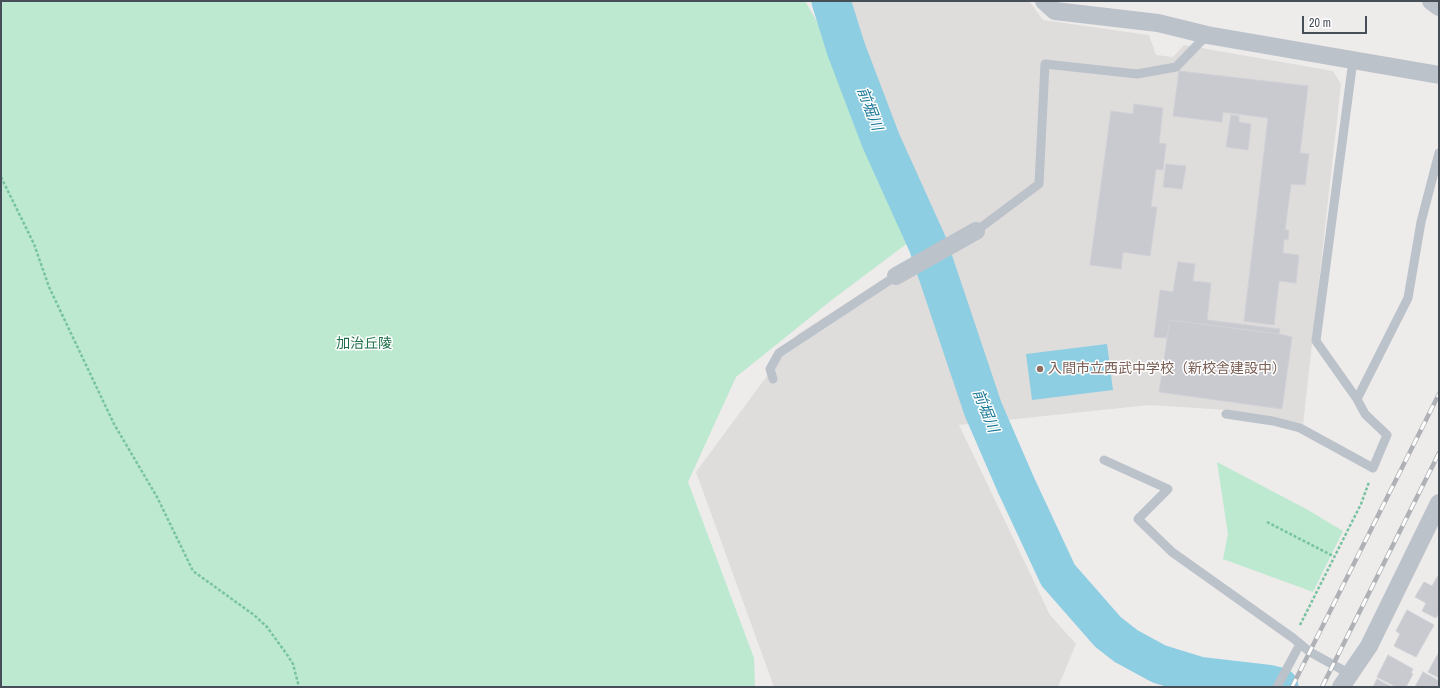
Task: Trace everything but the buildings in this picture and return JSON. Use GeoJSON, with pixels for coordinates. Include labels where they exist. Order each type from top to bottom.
{"type":"FeatureCollection","features":[{"type":"Feature","properties":{"kind":"street"},"geometry":{"type":"LineString","coordinates":[[1044,1],[1055,11],[1064,6],[1158,23],[1207,35],[1439,75]]}},
{"type":"Feature","properties":{"kind":"street"},"geometry":{"type":"LineString","coordinates":[[1431,1],[1439,7]]}},
{"type":"Feature","properties":{"kind":"street"},"geometry":{"type":"LineString","coordinates":[[896,276],[976,231]]}},
{"type":"Feature","properties":{"kind":"street"},"geometry":{"type":"LineString","coordinates":[[1345,681],[1369,646],[1439,505]]}},
{"type":"Feature","properties":{"kind":"lane"},"geometry":{"type":"LineString","coordinates":[[976,231],[1039,184],[1045,64],[1137,74],[1176,67],[1207,35]]}},
{"type":"Feature","properties":{"kind":"lane"},"geometry":{"type":"LineString","coordinates":[[1226,414],[1273,421],[1300,428],[1373,468],[1387,436],[1365,414],[1358,399],[1316,341],[1353,60]]}},
{"type":"Feature","properties":{"kind":"lane"},"geometry":{"type":"LineString","coordinates":[[1358,399],[1408,298],[1421,222],[1439,153]]}},
{"type":"Feature","properties":{"kind":"lane"},"geometry":{"type":"LineString","coordinates":[[773,379],[770,368],[780,353],[896,276]]}},
{"type":"Feature","properties":{"kind":"lane"},"geometry":{"type":"LineString","coordinates":[[1104,460],[1168,489],[1138,519],[1172,552],[1293,638],[1321,659],[1345,681]]}},
{"type":"Feature","properties":{"kind":"lane"},"geometry":{"type":"LineString","coordinates":[[1278,684],[1300,644]]}},
{"type":"Feature","properties":{"kind":"path"},"geometry":{"type":"LineString","coordinates":[[1,177],[34,244],[49,287],[114,424],[158,497],[193,570],[254,615],[267,627],[293,664],[299,687]]}},
{"type":"Feature","properties":{"kind":"path"},"geometry":{"type":"LineString","coordinates":[[1293,638],[1361,504],[1373,468]]}},
{"type":"Feature","properties":{"kind":"path"},"geometry":{"type":"LineString","coordinates":[[1267,522],[1335,557]]}},
{"type":"Feature","properties":{"kind":"shaded area","name":"入間市立西武中学校（新校舎建設中）"},"geometry":{"type":"Polygon","coordinates":[[[838,1],[1029,1],[1043,20],[1149,35],[1156,55],[1173,57],[1184,45],[1333,71],[1341,84],[1303,425],[1228,410],[1149,405],[959,425],[1050,615],[1076,644],[1058,687],[774,687],[696,472],[798,334],[938,244],[838,1]]]}},
{"type":"Feature","properties":{"kind":"green space","name":"加治丘陵"},"geometry":{"type":"Polygon","coordinates":[[[1,1],[805,1],[933,224],[833,299],[736,377],[688,482],[754,658],[755,687],[1,687],[1,1]]]}},
{"type":"Feature","properties":{"kind":"green space"},"geometry":{"type":"Polygon","coordinates":[[[1217,462],[1308,510],[1343,531],[1313,592],[1223,559],[1228,534],[1217,462]]]}},
{"type":"Feature","properties":{"kind":"water"},"geometry":{"type":"Polygon","coordinates":[[[1107,344],[1113,390],[1032,400],[1026,354],[1107,344]]]}},
{"type":"Feature","properties":{"kind":"waterway","name":"前堀川"},"geometry":{"type":"LineString","coordinates":[[831,1],[846,49],[881,141],[928,245],[983,409],[1016,485],[1058,575],[1108,632],[1126,646],[1159,664],[1198,676],[1267,684],[1279,687]]}},
{"type":"Feature","properties":{"kind":"railway"},"geometry":{"type":"LineString","coordinates":[[1292,687],[1439,394]]}},
{"type":"Feature","properties":{"kind":"railway"},"geometry":{"type":"LineString","coordinates":[[1322,687],[1439,453]]}},
{"type":"Feature","properties":{"kind":"place","name":"入間市立西武中学校（新校舎建設中）"},"geometry":{"type":"Point","coordinates":[1040,369]}}]}
